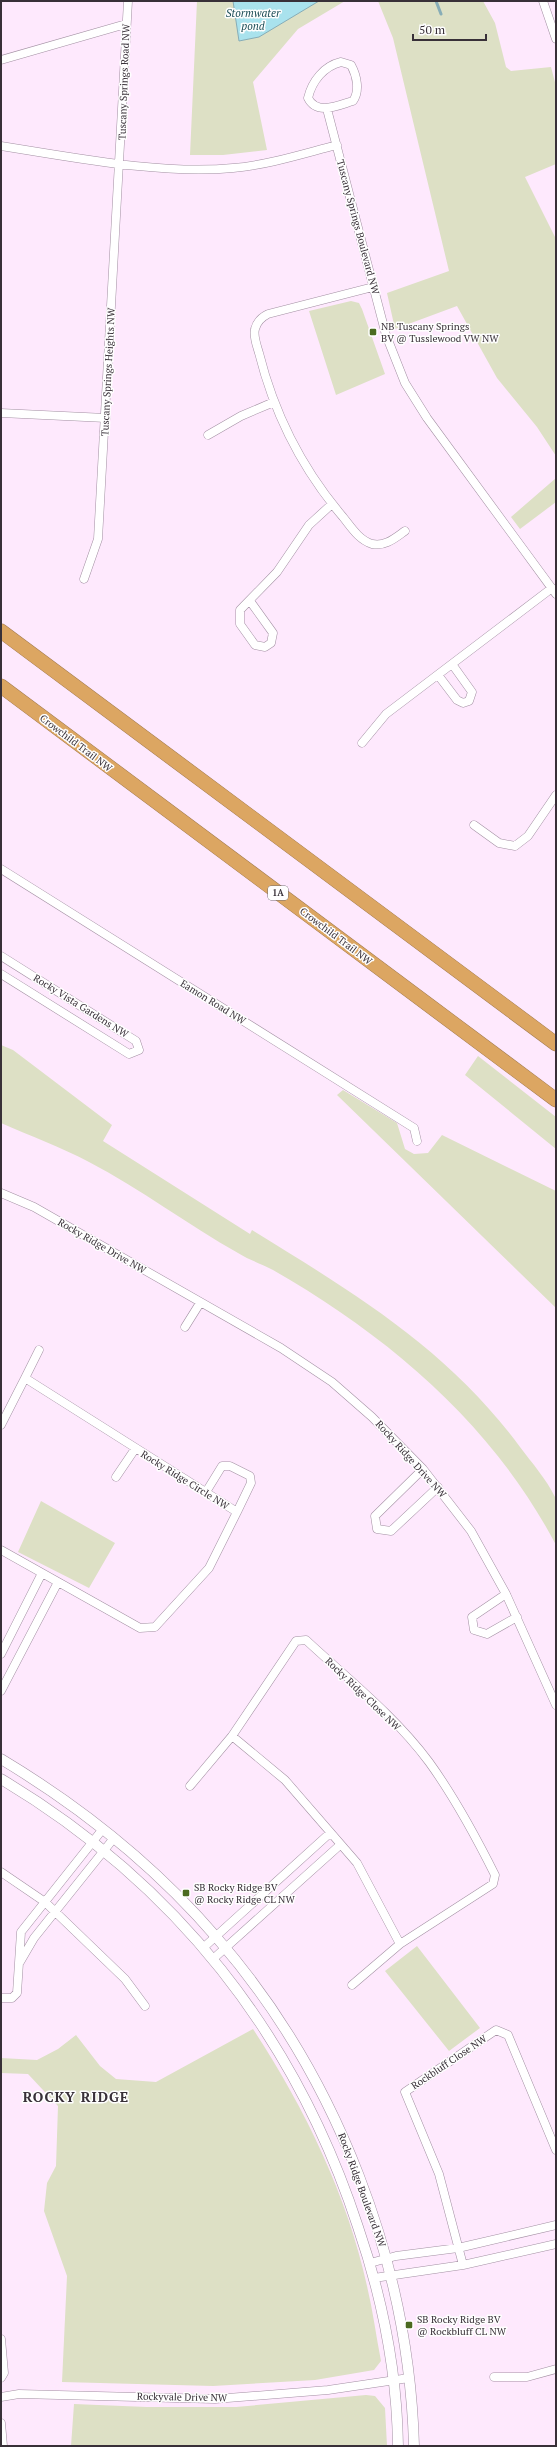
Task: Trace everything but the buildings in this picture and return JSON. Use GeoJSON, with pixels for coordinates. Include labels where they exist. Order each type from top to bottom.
{"type":"FeatureCollection","features":[{"type":"Feature","properties":{"kind":"highway"},"geometry":{"type":"LineString","coordinates":[[1,631],[556,1044]]}},
{"type":"Feature","properties":{"kind":"highway","name":"Crowchild Trail NW"},"geometry":{"type":"LineString","coordinates":[[1,686],[556,1100]]}},
{"type":"Feature","properties":{"kind":"street","name":"Tuscany Springs Road NW"},"geometry":{"type":"LineString","coordinates":[[120,163],[128,1]]}},
{"type":"Feature","properties":{"kind":"street"},"geometry":{"type":"LineString","coordinates":[[543,1],[556,39]]}},
{"type":"Feature","properties":{"kind":"street"},"geometry":{"type":"LineString","coordinates":[[1,60],[126,24]]}},
{"type":"Feature","properties":{"kind":"street"},"geometry":{"type":"LineString","coordinates":[[347,62],[353,68],[357,96],[353,102],[327,109],[318,108],[310,102],[310,92],[317,78],[326,69],[334,64],[347,62]]}},
{"type":"Feature","properties":{"kind":"street"},"geometry":{"type":"LineString","coordinates":[[327,109],[337,145]]}},
{"type":"Feature","properties":{"kind":"street","name":"Tuscany Springs Boulevard NW"},"geometry":{"type":"LineString","coordinates":[[1,146],[120,163],[185,168],[233,168],[274,162],[337,145],[373,286],[394,356],[415,400],[554,591]]}},
{"type":"Feature","properties":{"kind":"street","name":"Tuscany Springs Heights NW"},"geometry":{"type":"LineString","coordinates":[[84,579],[98,539],[120,163]]}},
{"type":"Feature","properties":{"kind":"street"},"geometry":{"type":"LineString","coordinates":[[373,286],[268,314],[259,320],[254,334],[274,402],[294,444],[332,504],[358,535],[372,544],[390,542],[405,531]]}},
{"type":"Feature","properties":{"kind":"street"},"geometry":{"type":"LineString","coordinates":[[208,434],[241,416],[274,402]]}},
{"type":"Feature","properties":{"kind":"street"},"geometry":{"type":"LineString","coordinates":[[1,413],[106,418]]}},
{"type":"Feature","properties":{"kind":"street"},"geometry":{"type":"LineString","coordinates":[[250,601],[273,633],[272,640],[265,647],[255,645],[240,624],[240,610],[280,568],[309,525],[332,504]]}},
{"type":"Feature","properties":{"kind":"street"},"geometry":{"type":"LineString","coordinates":[[362,743],[378,722],[452,664],[554,591]]}},
{"type":"Feature","properties":{"kind":"street"},"geometry":{"type":"LineString","coordinates":[[438,675],[457,700],[462,703],[469,701],[472,692],[452,664]]}},
{"type":"Feature","properties":{"kind":"street"},"geometry":{"type":"LineString","coordinates":[[474,825],[499,843],[515,846],[524,841],[556,795]]}},
{"type":"Feature","properties":{"kind":"street","name":"Eamon Road NW"},"geometry":{"type":"LineString","coordinates":[[1,869],[414,1128],[417,1141]]}},
{"type":"Feature","properties":{"kind":"street","name":"Rocky Vista Gardens NW"},"geometry":{"type":"LineString","coordinates":[[1,956],[136,1040],[139,1050],[129,1054],[1,974]]}},
{"type":"Feature","properties":{"kind":"street","name":"Rocky Ridge Drive NW"},"geometry":{"type":"LineString","coordinates":[[1,1193],[34,1207],[281,1348],[332,1382],[372,1417],[423,1469],[471,1531],[506,1594],[556,1705]]}},
{"type":"Feature","properties":{"kind":"street"},"geometry":{"type":"LineString","coordinates":[[185,1327],[200,1303]]}},
{"type":"Feature","properties":{"kind":"street"},"geometry":{"type":"LineString","coordinates":[[1,1425],[39,1350]]}},
{"type":"Feature","properties":{"kind":"street","name":"Rocky Ridge Circle NW"},"geometry":{"type":"LineString","coordinates":[[1,1550],[140,1628],[155,1627],[209,1568],[237,1512],[135,1449],[25,1378]]}},
{"type":"Feature","properties":{"kind":"street"},"geometry":{"type":"LineString","coordinates":[[116,1477],[135,1449]]}},
{"type":"Feature","properties":{"kind":"street"},"geometry":{"type":"LineString","coordinates":[[206,1492],[222,1466],[230,1466],[250,1476],[251,1482],[237,1512]]}},
{"type":"Feature","properties":{"kind":"street"},"geometry":{"type":"LineString","coordinates":[[423,1469],[375,1516],[376,1529],[391,1531],[438,1487]]}},
{"type":"Feature","properties":{"kind":"street"},"geometry":{"type":"LineString","coordinates":[[1,1654],[42,1573]]}},
{"type":"Feature","properties":{"kind":"street"},"geometry":{"type":"LineString","coordinates":[[1,1691],[58,1582]]}},
{"type":"Feature","properties":{"kind":"street"},"geometry":{"type":"LineString","coordinates":[[506,1594],[472,1618],[474,1630],[487,1634],[517,1617]]}},
{"type":"Feature","properties":{"kind":"street","name":"Rocky Ridge Close NW"},"geometry":{"type":"LineString","coordinates":[[190,1786],[232,1736],[296,1641],[306,1640],[388,1715],[428,1761],[465,1816],[496,1875],[493,1884],[400,1944],[352,1985]]}},
{"type":"Feature","properties":{"kind":"street"},"geometry":{"type":"LineString","coordinates":[[232,1736],[285,1780],[330,1834],[357,1863],[400,1944]]}},
{"type":"Feature","properties":{"kind":"street","name":"Rocky Ridge Boulevard NW"},"geometry":{"type":"LineString","coordinates":[[1,1759],[49,1789],[114,1838],[181,1899],[226,1948],[287,2034],[327,2104],[360,2180],[386,2259],[409,2378],[414,2446]]}},
{"type":"Feature","properties":{"kind":"street","name":"Rocky Ridge Boulevard NW"},"geometry":{"type":"LineString","coordinates":[[1,1779],[34,1799],[105,1851],[151,1893],[203,1948],[234,1984],[268,2034],[311,2108],[344,2184],[370,2263],[393,2379],[398,2446]]}},
{"type":"Feature","properties":{"kind":"street"},"geometry":{"type":"LineString","coordinates":[[1,1998],[12,1998],[17,1993],[21,1932],[102,1830]]}},
{"type":"Feature","properties":{"kind":"street"},"geometry":{"type":"LineString","coordinates":[[203,1948],[330,1834]]}},
{"type":"Feature","properties":{"kind":"street"},"geometry":{"type":"LineString","coordinates":[[18,1965],[34,1938],[114,1838]]}},
{"type":"Feature","properties":{"kind":"street"},"geometry":{"type":"LineString","coordinates":[[213,1959],[340,1845]]}},
{"type":"Feature","properties":{"kind":"street"},"geometry":{"type":"LineString","coordinates":[[1,1872],[45,1902],[55,1911],[125,1979],[145,2006]]}},
{"type":"Feature","properties":{"kind":"street","name":"Rockbluff Close NW"},"geometry":{"type":"LineString","coordinates":[[463,2265],[438,2174],[405,2092],[496,2030],[508,2035],[556,2150]]}},
{"type":"Feature","properties":{"kind":"street"},"geometry":{"type":"LineString","coordinates":[[370,2263],[386,2259],[458,2248],[556,2225]]}},
{"type":"Feature","properties":{"kind":"street"},"geometry":{"type":"LineString","coordinates":[[374,2278],[463,2265],[556,2244]]}},
{"type":"Feature","properties":{"kind":"street"},"geometry":{"type":"LineString","coordinates":[[1,2339],[4,2374],[1,2378]]}},
{"type":"Feature","properties":{"kind":"street"},"geometry":{"type":"LineString","coordinates":[[494,2377],[527,2377],[556,2369]]}},
{"type":"Feature","properties":{"kind":"street","name":"Rockyvale Drive NW"},"geometry":{"type":"LineString","coordinates":[[1,2397],[19,2394],[215,2399],[328,2390],[393,2379],[409,2378]]}},
{"type":"Feature","properties":{"kind":"street"},"geometry":{"type":"LineString","coordinates":[[1,2423],[3,2446]]}},
{"type":"Feature","properties":{"kind":"green space"},"geometry":{"type":"Polygon","coordinates":[[[197,1],[345,1],[298,29],[253,82],[267,150],[223,155],[190,155],[197,1]]]}},
{"type":"Feature","properties":{"kind":"green space"},"geometry":{"type":"Polygon","coordinates":[[[378,1],[483,1],[495,23],[506,67],[511,71],[551,67],[556,86],[556,164],[525,177],[556,239],[556,456],[537,427],[497,378],[457,306],[395,329],[387,293],[449,271],[393,38],[378,1]]]}},
{"type":"Feature","properties":{"kind":"green space"},"geometry":{"type":"Polygon","coordinates":[[[351,301],[359,303],[362,309],[385,374],[336,395],[309,311],[351,301]]]}},
{"type":"Feature","properties":{"kind":"green space"},"geometry":{"type":"Polygon","coordinates":[[[556,478],[556,502],[520,529],[511,517],[556,478]]]}},
{"type":"Feature","properties":{"kind":"green space"},"geometry":{"type":"Polygon","coordinates":[[[1,1045],[13,1050],[112,1125],[103,1141],[250,1234],[252,1230],[327,1277],[397,1325],[430,1352],[462,1381],[492,1412],[548,1484],[556,1501],[556,1545],[531,1501],[502,1461],[470,1423],[435,1388],[358,1324],[273,1270],[247,1258],[219,1242],[146,1195],[89,1162],[68,1151],[1,1123],[1,1045]]]}},
{"type":"Feature","properties":{"kind":"green space"},"geometry":{"type":"Polygon","coordinates":[[[478,1056],[556,1117],[556,1149],[465,1075],[478,1056]]]}},
{"type":"Feature","properties":{"kind":"green space"},"geometry":{"type":"Polygon","coordinates":[[[343,1090],[397,1123],[405,1149],[414,1154],[428,1153],[442,1135],[556,1191],[556,1308],[337,1095],[343,1090]]]}},
{"type":"Feature","properties":{"kind":"green space"},"geometry":{"type":"Polygon","coordinates":[[[41,1501],[115,1543],[89,1588],[18,1552],[41,1501]]]}},
{"type":"Feature","properties":{"kind":"green space"},"geometry":{"type":"Polygon","coordinates":[[[417,1946],[480,2028],[449,2051],[385,1971],[417,1946]]]}},
{"type":"Feature","properties":{"kind":"green space"},"geometry":{"type":"Polygon","coordinates":[[[253,2029],[290,2089],[322,2152],[336,2185],[348,2218],[369,2295],[381,2361],[374,2370],[315,2380],[213,2386],[62,2382],[67,2276],[44,2211],[47,2183],[56,2166],[58,2106],[28,2074],[1,2073],[1,2058],[37,2060],[58,2049],[76,2035],[100,2066],[116,2079],[156,2082],[253,2029]]]}},
{"type":"Feature","properties":{"kind":"green space"},"geometry":{"type":"Polygon","coordinates":[[[366,2395],[375,2396],[385,2408],[387,2446],[71,2446],[74,2404],[147,2407],[236,2407],[366,2395]]]}},
{"type":"Feature","properties":{"kind":"water","name":"Stormwater pond"},"geometry":{"type":"Polygon","coordinates":[[[233,1],[319,1],[259,37],[239,41],[233,1]]]}},
{"type":"Feature","properties":{"kind":"waterway"},"geometry":{"type":"LineString","coordinates":[[436,1],[441,14]]}},
{"type":"Feature","properties":{"kind":"place","name":"NB Tuscany Springs BV @ Tusslewood VW NW"},"geometry":{"type":"Point","coordinates":[373,332]}},
{"type":"Feature","properties":{"kind":"place","name":"SB Rocky Ridge BV @ Rocky Ridge CL NW"},"geometry":{"type":"Point","coordinates":[186,1893]}},
{"type":"Feature","properties":{"kind":"place","name":"SB Rocky Ridge BV @ Rockbluff CL NW"},"geometry":{"type":"Point","coordinates":[409,2325]}},
{"type":"Feature","properties":{"kind":"district","name":"ROCKY RIDGE"},"geometry":{"type":"Point","coordinates":[76,2096]}}]}
